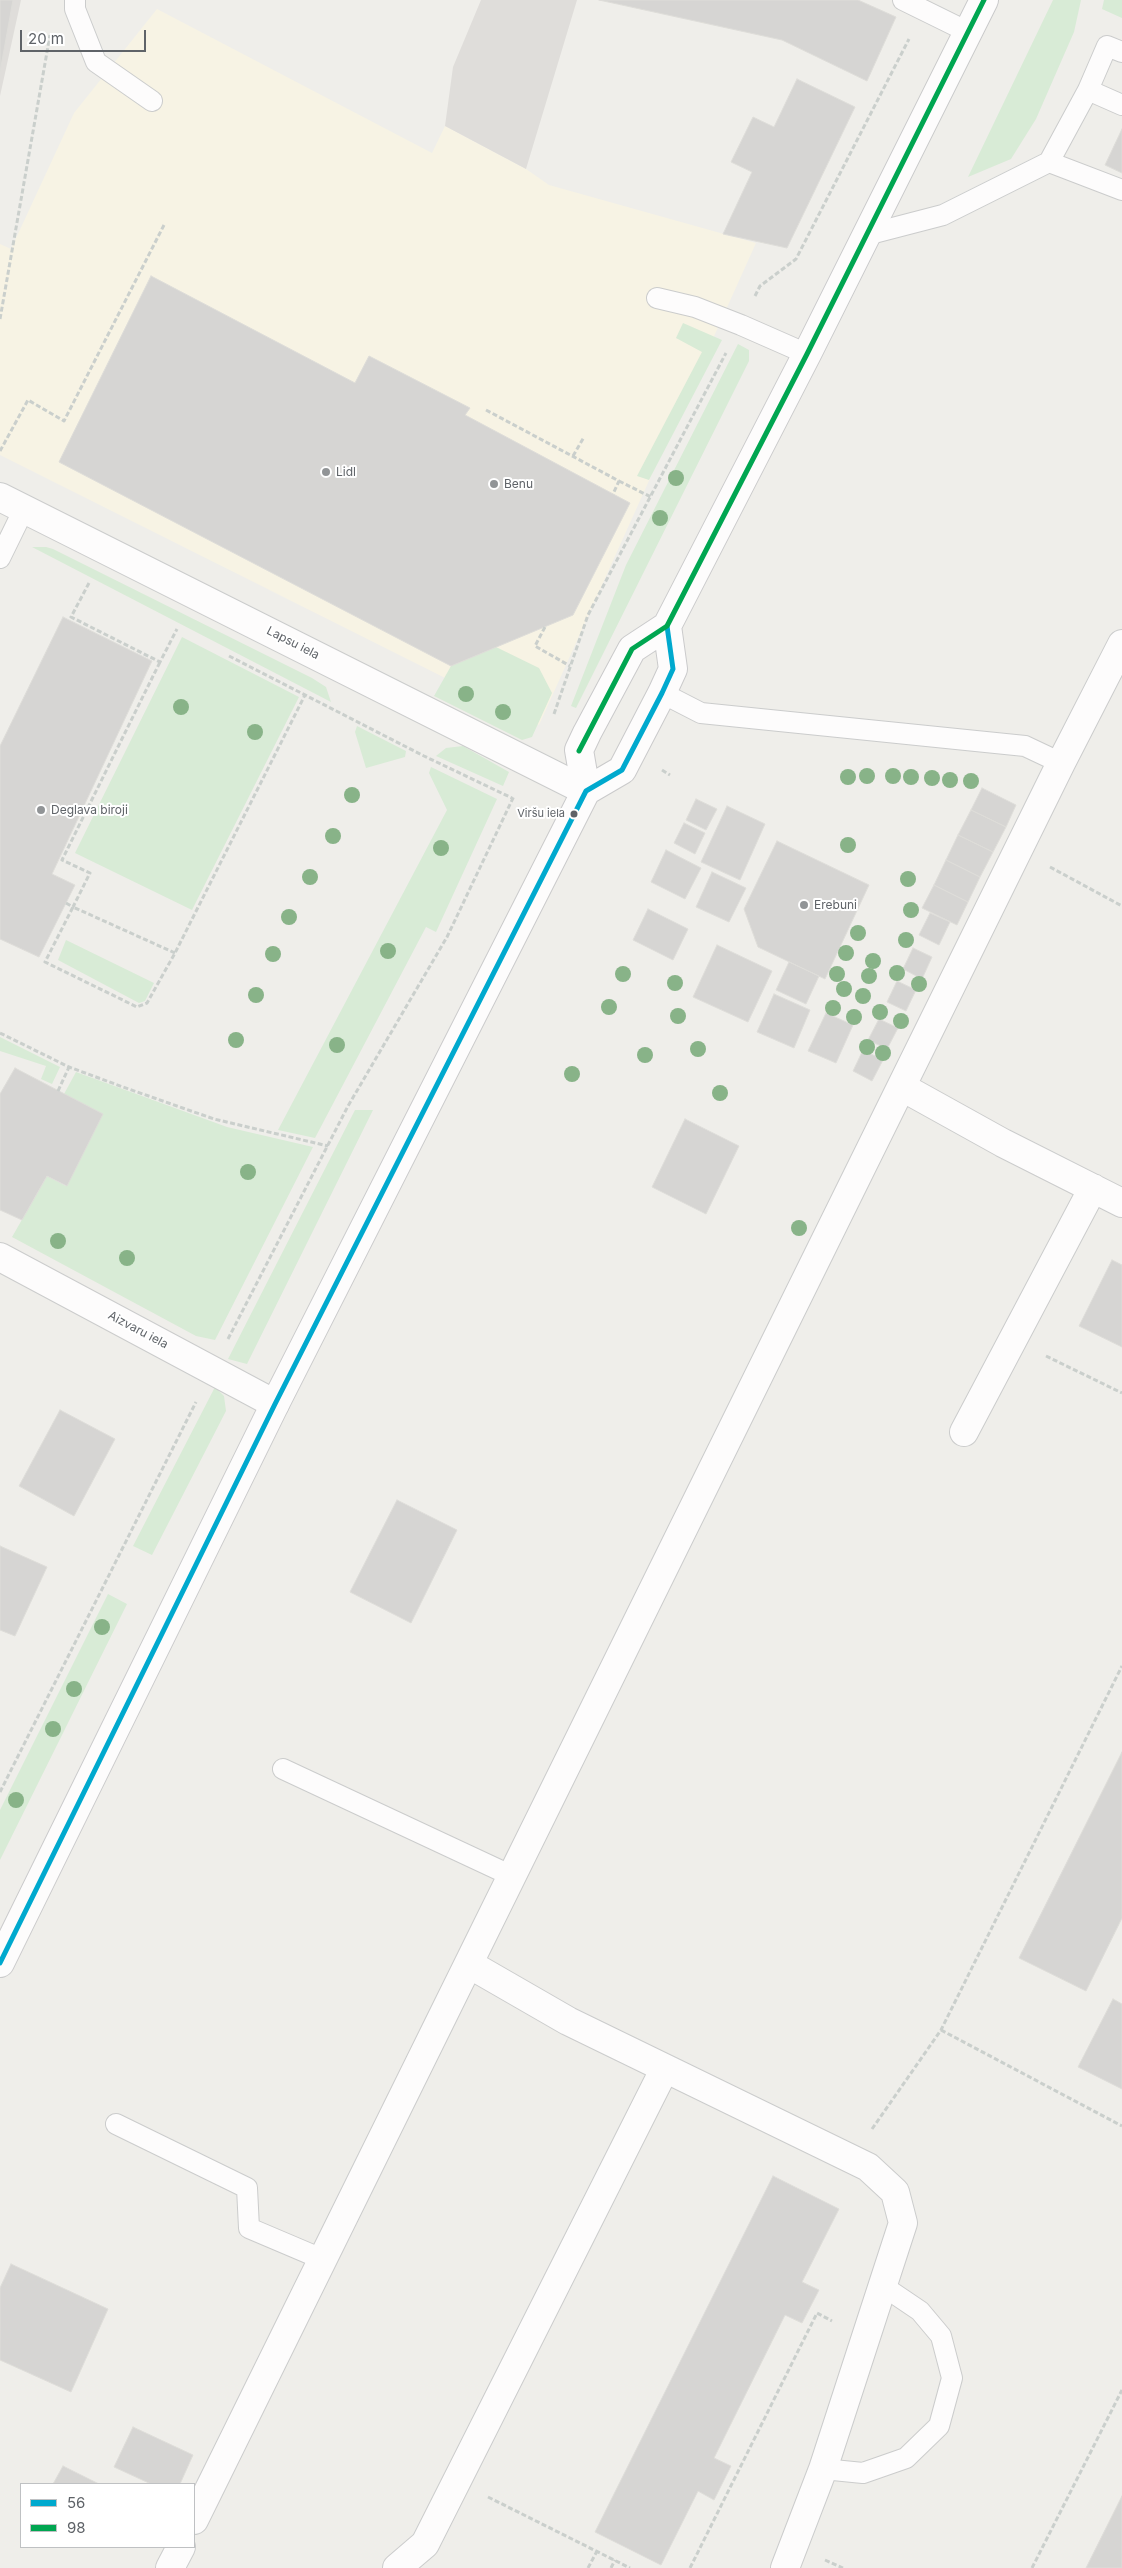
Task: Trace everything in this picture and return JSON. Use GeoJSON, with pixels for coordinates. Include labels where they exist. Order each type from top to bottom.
{"type":"FeatureCollection","features":[{"type":"Feature","properties":{"kind":"street"},"geometry":{"type":"LineString","coordinates":[[586,790],[579,750],[583,741],[632,650],[667,626],[807,354],[984,0]]}},
{"type":"Feature","properties":{"kind":"street","name":"Lapsu iela"},"geometry":{"type":"LineString","coordinates":[[0,497],[586,790]]}},
{"type":"Feature","properties":{"kind":"street"},"geometry":{"type":"LineString","coordinates":[[0,1963],[275,1404],[586,790],[622,770],[674,669],[667,626]]}},
{"type":"Feature","properties":{"kind":"street"},"geometry":{"type":"LineString","coordinates":[[195,2518],[1061,763],[1122,644]]}},
{"type":"Feature","properties":{"kind":"street"},"geometry":{"type":"LineString","coordinates":[[902,1087],[1122,1203]]}},
{"type":"Feature","properties":{"kind":"street"},"geometry":{"type":"LineString","coordinates":[[964,1432],[1011,1339],[1093,1188]]}},
{"type":"Feature","properties":{"kind":"street","name":"Aizvaru iela"},"geometry":{"type":"LineString","coordinates":[[0,1257],[275,1404]]}},
{"type":"Feature","properties":{"kind":"street"},"geometry":{"type":"LineString","coordinates":[[469,1964],[568,2021],[664,2070],[868,2167],[895,2192],[903,2223],[823,2469],[785,2568]]}},
{"type":"Feature","properties":{"kind":"street"},"geometry":{"type":"LineString","coordinates":[[397,2568],[425,2556],[457,2482],[664,2070]]}},
{"type":"Feature","properties":{"kind":"street"},"geometry":{"type":"LineString","coordinates":[[170,2568],[180,2548]]}},
{"type":"Feature","properties":{"kind":"lane"},"geometry":{"type":"LineString","coordinates":[[75,0],[75,8],[96,62],[152,101]]}},
{"type":"Feature","properties":{"kind":"lane"},"geometry":{"type":"LineString","coordinates":[[903,0],[968,32]]}},
{"type":"Feature","properties":{"kind":"lane"},"geometry":{"type":"LineString","coordinates":[[866,235],[944,215],[1050,162],[1088,90],[1107,46],[1122,52]]}},
{"type":"Feature","properties":{"kind":"lane"},"geometry":{"type":"LineString","coordinates":[[1088,90],[1122,105]]}},
{"type":"Feature","properties":{"kind":"lane"},"geometry":{"type":"LineString","coordinates":[[1050,162],[1122,190]]}},
{"type":"Feature","properties":{"kind":"lane"},"geometry":{"type":"LineString","coordinates":[[657,298],[695,307],[807,354]]}},
{"type":"Feature","properties":{"kind":"lane"},"geometry":{"type":"LineString","coordinates":[[0,558],[24,509]]}},
{"type":"Feature","properties":{"kind":"lane"},"geometry":{"type":"LineString","coordinates":[[662,693],[701,714],[1025,746],[1061,763]]}},
{"type":"Feature","properties":{"kind":"lane"},"geometry":{"type":"LineString","coordinates":[[283,1768],[512,1876]]}},
{"type":"Feature","properties":{"kind":"lane"},"geometry":{"type":"LineString","coordinates":[[116,2124],[247,2188],[249,2228],[322,2259]]}},
{"type":"Feature","properties":{"kind":"lane"},"geometry":{"type":"LineString","coordinates":[[823,2469],[863,2473],[906,2458],[939,2426],[952,2378],[941,2336],[920,2311],[883,2286]]}},
{"type":"Feature","properties":{"kind":"path"},"geometry":{"type":"LineString","coordinates":[[0,1792],[212,1370],[348,1106],[447,936],[553,716],[588,615],[760,286],[796,259],[923,9]]}},
{"type":"Feature","properties":{"kind":"path"},"geometry":{"type":"LineString","coordinates":[[0,319],[50,34],[49,26]]}},
{"type":"Feature","properties":{"kind":"path"},"geometry":{"type":"LineString","coordinates":[[0,451],[28,400],[64,421],[164,225]]}},
{"type":"Feature","properties":{"kind":"path"},"geometry":{"type":"LineString","coordinates":[[486,410],[651,497]]}},
{"type":"Feature","properties":{"kind":"path"},"geometry":{"type":"LineString","coordinates":[[573,456],[584,437]]}},
{"type":"Feature","properties":{"kind":"path"},"geometry":{"type":"LineString","coordinates":[[613,494],[619,481]]}},
{"type":"Feature","properties":{"kind":"path"},"geometry":{"type":"LineString","coordinates":[[81,579],[98,588]]}},
{"type":"Feature","properties":{"kind":"path"},"geometry":{"type":"LineString","coordinates":[[89,583],[71,617],[160,662]]}},
{"type":"Feature","properties":{"kind":"path"},"geometry":{"type":"LineString","coordinates":[[168,624],[186,633]]}},
{"type":"Feature","properties":{"kind":"path"},"geometry":{"type":"LineString","coordinates":[[545,627],[535,646],[570,666]]}},
{"type":"Feature","properties":{"kind":"path"},"geometry":{"type":"LineString","coordinates":[[177,629],[62,860],[90,874],[45,962],[137,1007],[147,1003],[175,952],[305,695]]}},
{"type":"Feature","properties":{"kind":"path"},"geometry":{"type":"LineString","coordinates":[[228,655],[424,756],[512,798]]}},
{"type":"Feature","properties":{"kind":"path"},"geometry":{"type":"LineString","coordinates":[[1020,847],[1047,866],[1122,906]]}},
{"type":"Feature","properties":{"kind":"path"},"geometry":{"type":"LineString","coordinates":[[66,903],[175,952]]}},
{"type":"Feature","properties":{"kind":"path"},"geometry":{"type":"LineString","coordinates":[[0,1032],[69,1067],[214,1118],[328,1146]]}},
{"type":"Feature","properties":{"kind":"path"},"geometry":{"type":"LineString","coordinates":[[58,1091],[69,1067]]}},
{"type":"Feature","properties":{"kind":"path"},"geometry":{"type":"LineString","coordinates":[[1011,1339],[1122,1393]]}},
{"type":"Feature","properties":{"kind":"path"},"geometry":{"type":"LineString","coordinates":[[850,2160],[941,2030],[1122,1666]]}},
{"type":"Feature","properties":{"kind":"path"},"geometry":{"type":"LineString","coordinates":[[941,2030],[1122,2126]]}},
{"type":"Feature","properties":{"kind":"path"},"geometry":{"type":"LineString","coordinates":[[690,2568],[818,2313],[840,2325]]}},
{"type":"Feature","properties":{"kind":"path"},"geometry":{"type":"LineString","coordinates":[[1032,2568],[1122,2390]]}},
{"type":"Feature","properties":{"kind":"path"},"geometry":{"type":"LineString","coordinates":[[457,2482],[630,2568]]}},
{"type":"Feature","properties":{"kind":"path"},"geometry":{"type":"LineString","coordinates":[[588,2568],[597,2551]]}},
{"type":"Feature","properties":{"kind":"path"},"geometry":{"type":"LineString","coordinates":[[822,2559],[843,2568]]}},
{"type":"Feature","properties":{"kind":"path"},"geometry":{"type":"LineString","coordinates":[[611,2568],[615,2560]]}},
{"type":"Feature","properties":{"kind":"shaded area"},"geometry":{"type":"Polygon","coordinates":[[[0,0],[21,0],[0,96],[0,0]]]}},
{"type":"Feature","properties":{"kind":"shaded area"},"geometry":{"type":"Polygon","coordinates":[[[481,0],[577,0],[526,169],[445,126],[453,67],[481,0]]]}},
{"type":"Feature","properties":{"kind":"shaded area"},"geometry":{"type":"Polygon","coordinates":[[[157,9],[432,153],[445,126],[526,169],[549,185],[756,243],[539,725],[0,455],[0,244],[11,249],[74,113],[157,9]]]}},
{"type":"Feature","properties":{"kind":"green space"},"geometry":{"type":"Polygon","coordinates":[[[1053,0],[1081,0],[1074,32],[1036,119],[1011,159],[968,177],[1053,0]]]}},
{"type":"Feature","properties":{"kind":"green space"},"geometry":{"type":"Polygon","coordinates":[[[1104,0],[1122,0],[1122,18],[1102,9],[1104,0]]]}},
{"type":"Feature","properties":{"kind":"green space"},"geometry":{"type":"Polygon","coordinates":[[[683,323],[722,340],[649,480],[637,476],[702,352],[676,338],[683,323]]]}},
{"type":"Feature","properties":{"kind":"green space"},"geometry":{"type":"Polygon","coordinates":[[[738,344],[749,350],[749,361],[576,708],[571,706],[626,565],[738,344]]]}},
{"type":"Feature","properties":{"kind":"green space"},"geometry":{"type":"Polygon","coordinates":[[[32,547],[53,549],[312,678],[326,687],[331,702],[32,547]]]}},
{"type":"Feature","properties":{"kind":"green space"},"geometry":{"type":"Polygon","coordinates":[[[182,637],[299,697],[192,910],[75,853],[182,637]]]}},
{"type":"Feature","properties":{"kind":"green space"},"geometry":{"type":"Polygon","coordinates":[[[496,647],[539,668],[552,693],[532,737],[522,740],[434,696],[451,666],[496,647]]]}},
{"type":"Feature","properties":{"kind":"green space"},"geometry":{"type":"Polygon","coordinates":[[[357,726],[406,751],[405,757],[366,768],[355,732],[357,726]]]}},
{"type":"Feature","properties":{"kind":"green space"},"geometry":{"type":"Polygon","coordinates":[[[463,746],[509,772],[503,786],[436,756],[446,748],[463,746]]]}},
{"type":"Feature","properties":{"kind":"green space"},"geometry":{"type":"Polygon","coordinates":[[[431,767],[497,799],[436,932],[426,927],[315,1138],[278,1130],[447,810],[429,773],[431,767]]]}},
{"type":"Feature","properties":{"kind":"green space"},"geometry":{"type":"Polygon","coordinates":[[[66,940],[154,983],[145,1001],[139,1003],[58,960],[66,940]]]}},
{"type":"Feature","properties":{"kind":"green space"},"geometry":{"type":"Polygon","coordinates":[[[0,1037],[60,1067],[52,1084],[41,1079],[46,1066],[0,1051],[0,1037]]]}},
{"type":"Feature","properties":{"kind":"green space"},"geometry":{"type":"Polygon","coordinates":[[[76,1072],[227,1127],[313,1147],[215,1340],[196,1336],[12,1237],[47,1176],[66,1186],[64,1094],[76,1072]]]}},
{"type":"Feature","properties":{"kind":"green space"},"geometry":{"type":"Polygon","coordinates":[[[355,1110],[373,1110],[247,1364],[228,1359],[355,1110]]]}},
{"type":"Feature","properties":{"kind":"green space"},"geometry":{"type":"Polygon","coordinates":[[[215,1387],[224,1396],[226,1411],[152,1555],[133,1546],[215,1387]]]}},
{"type":"Feature","properties":{"kind":"green space"},"geometry":{"type":"Polygon","coordinates":[[[108,1594],[127,1604],[0,1860],[0,1810],[108,1594]]]}},
{"type":"Feature","properties":{"kind":"building"},"geometry":{"type":"Polygon","coordinates":[[[0,0],[13,0],[0,72],[0,0]]]}},
{"type":"Feature","properties":{"kind":"building"},"geometry":{"type":"Polygon","coordinates":[[[599,0],[858,0],[896,17],[867,81],[782,40],[599,0]]]}},
{"type":"Feature","properties":{"kind":"building"},"geometry":{"type":"Polygon","coordinates":[[[797,79],[855,107],[787,248],[723,234],[752,172],[731,162],[753,117],[774,127],[797,79]]]}},
{"type":"Feature","properties":{"kind":"building"},"geometry":{"type":"Polygon","coordinates":[[[1122,129],[1122,173],[1105,165],[1122,129]]]}},
{"type":"Feature","properties":{"kind":"building","name":"Lidl"},"geometry":{"type":"Polygon","coordinates":[[[151,276],[355,383],[369,356],[470,408],[465,415],[630,503],[573,615],[451,666],[59,462],[151,276]]]}},
{"type":"Feature","properties":{"kind":"building","name":"Deglava biroji"},"geometry":{"type":"Polygon","coordinates":[[[63,617],[152,661],[52,874],[75,885],[39,957],[0,939],[0,746],[63,617]]]}},
{"type":"Feature","properties":{"kind":"building"},"geometry":{"type":"Polygon","coordinates":[[[982,788],[1016,805],[1006,827],[971,810],[982,788]]]}},
{"type":"Feature","properties":{"kind":"building"},"geometry":{"type":"Polygon","coordinates":[[[696,799],[717,809],[706,830],[686,820],[696,799]]]}},
{"type":"Feature","properties":{"kind":"building"},"geometry":{"type":"Polygon","coordinates":[[[727,806],[765,824],[740,880],[701,862],[727,806]]]}},
{"type":"Feature","properties":{"kind":"building"},"geometry":{"type":"Polygon","coordinates":[[[971,810],[1006,827],[993,852],[958,835],[971,810]]]}},
{"type":"Feature","properties":{"kind":"building"},"geometry":{"type":"Polygon","coordinates":[[[684,823],[705,833],[695,854],[674,843],[684,823]]]}},
{"type":"Feature","properties":{"kind":"building"},"geometry":{"type":"Polygon","coordinates":[[[958,835],[993,852],[980,877],[946,860],[958,835]]]}},
{"type":"Feature","properties":{"kind":"building"},"geometry":{"type":"Polygon","coordinates":[[[777,841],[869,885],[825,979],[758,947],[744,909],[777,841]]]}},
{"type":"Feature","properties":{"kind":"building"},"geometry":{"type":"Polygon","coordinates":[[[666,850],[701,868],[685,899],[651,882],[666,850]]]}},
{"type":"Feature","properties":{"kind":"building"},"geometry":{"type":"Polygon","coordinates":[[[946,860],[980,877],[968,902],[934,885],[946,860]]]}},
{"type":"Feature","properties":{"kind":"building"},"geometry":{"type":"Polygon","coordinates":[[[712,872],[746,888],[729,922],[696,907],[712,872]]]}},
{"type":"Feature","properties":{"kind":"building"},"geometry":{"type":"Polygon","coordinates":[[[934,885],[968,902],[957,925],[922,908],[934,885]]]}},
{"type":"Feature","properties":{"kind":"building"},"geometry":{"type":"Polygon","coordinates":[[[648,909],[688,929],[673,960],[633,940],[648,909]]]}},
{"type":"Feature","properties":{"kind":"building"},"geometry":{"type":"Polygon","coordinates":[[[930,913],[950,922],[939,945],[919,935],[930,913]]]}},
{"type":"Feature","properties":{"kind":"building"},"geometry":{"type":"Polygon","coordinates":[[[717,945],[772,971],[748,1022],[693,997],[717,945]]]}},
{"type":"Feature","properties":{"kind":"building"},"geometry":{"type":"Polygon","coordinates":[[[913,948],[932,957],[922,979],[903,969],[913,948]]]}},
{"type":"Feature","properties":{"kind":"building"},"geometry":{"type":"Polygon","coordinates":[[[789,962],[819,976],[806,1004],[776,990],[789,962]]]}},
{"type":"Feature","properties":{"kind":"building"},"geometry":{"type":"Polygon","coordinates":[[[897,981],[916,990],[906,1011],[887,1002],[897,981]]]}},
{"type":"Feature","properties":{"kind":"building"},"geometry":{"type":"Polygon","coordinates":[[[774,994],[810,1010],[794,1048],[757,1032],[774,994]]]}},
{"type":"Feature","properties":{"kind":"building"},"geometry":{"type":"Polygon","coordinates":[[[826,1013],[853,1025],[836,1063],[808,1051],[826,1013]]]}},
{"type":"Feature","properties":{"kind":"building"},"geometry":{"type":"Polygon","coordinates":[[[879,1019],[898,1028],[887,1049],[868,1040],[879,1019]]]}},
{"type":"Feature","properties":{"kind":"building"},"geometry":{"type":"Polygon","coordinates":[[[863,1050],[883,1060],[872,1081],[853,1071],[863,1050]]]}},
{"type":"Feature","properties":{"kind":"building"},"geometry":{"type":"Polygon","coordinates":[[[15,1068],[103,1114],[67,1186],[47,1176],[22,1220],[0,1210],[0,1094],[15,1068]]]}},
{"type":"Feature","properties":{"kind":"building"},"geometry":{"type":"Polygon","coordinates":[[[685,1119],[739,1146],[706,1214],[652,1187],[685,1119]]]}},
{"type":"Feature","properties":{"kind":"building"},"geometry":{"type":"Polygon","coordinates":[[[1112,1260],[1122,1265],[1122,1347],[1079,1326],[1112,1260]]]}},
{"type":"Feature","properties":{"kind":"building"},"geometry":{"type":"Polygon","coordinates":[[[60,1410],[115,1439],[74,1516],[19,1486],[60,1410]]]}},
{"type":"Feature","properties":{"kind":"building"},"geometry":{"type":"Polygon","coordinates":[[[397,1500],[457,1530],[411,1623],[350,1592],[397,1500]]]}},
{"type":"Feature","properties":{"kind":"building"},"geometry":{"type":"Polygon","coordinates":[[[0,1546],[47,1567],[15,1636],[0,1630],[0,1546]]]}},
{"type":"Feature","properties":{"kind":"building"},"geometry":{"type":"Polygon","coordinates":[[[1122,1752],[1122,1918],[1086,1991],[1019,1958],[1122,1752]]]}},
{"type":"Feature","properties":{"kind":"building"},"geometry":{"type":"Polygon","coordinates":[[[1113,1999],[1122,2004],[1122,2089],[1078,2067],[1113,1999]]]}},
{"type":"Feature","properties":{"kind":"building"},"geometry":{"type":"Polygon","coordinates":[[[773,2176],[839,2209],[802,2282],[819,2290],[802,2323],[785,2315],[714,2458],[731,2466],[714,2500],[698,2491],[661,2565],[595,2532],[773,2176]]]}},
{"type":"Feature","properties":{"kind":"building"},"geometry":{"type":"Polygon","coordinates":[[[11,2264],[108,2309],[71,2392],[0,2360],[0,2288],[11,2264]]]}},
{"type":"Feature","properties":{"kind":"building"},"geometry":{"type":"Polygon","coordinates":[[[133,2427],[193,2455],[180,2483],[149,2483],[114,2467],[133,2427]]]}},
{"type":"Feature","properties":{"kind":"building"},"geometry":{"type":"Polygon","coordinates":[[[63,2466],[97,2483],[54,2483],[63,2466]]]}},
{"type":"Feature","properties":{"kind":"building"},"geometry":{"type":"Polygon","coordinates":[[[1122,2496],[1122,2568],[1086,2568],[1122,2496]]]}},
{"type":"Feature","properties":{"kind":"transit line","name":"98"},"geometry":{"type":"LineString","coordinates":[[579,751],[632,649],[667,626],[807,354],[984,0]]}},
{"type":"Feature","properties":{"kind":"transit line","name":"56"},"geometry":{"type":"LineString","coordinates":[[0,1963],[275,1404],[586,791],[622,770],[662,693],[673,669],[667,626]]}},
{"type":"Feature","properties":{"kind":"place","name":"Lidl"},"geometry":{"type":"Point","coordinates":[326,472]}},
{"type":"Feature","properties":{"kind":"place","name":"Benu"},"geometry":{"type":"Point","coordinates":[494,484]}},
{"type":"Feature","properties":{"kind":"place","name":"Deglava biroji"},"geometry":{"type":"Point","coordinates":[41,810]}},
{"type":"Feature","properties":{"kind":"place","name":"Viršu iela"},"geometry":{"type":"Point","coordinates":[574,814]}},
{"type":"Feature","properties":{"kind":"place","name":"Erebuni"},"geometry":{"type":"Point","coordinates":[804,905]}}]}
